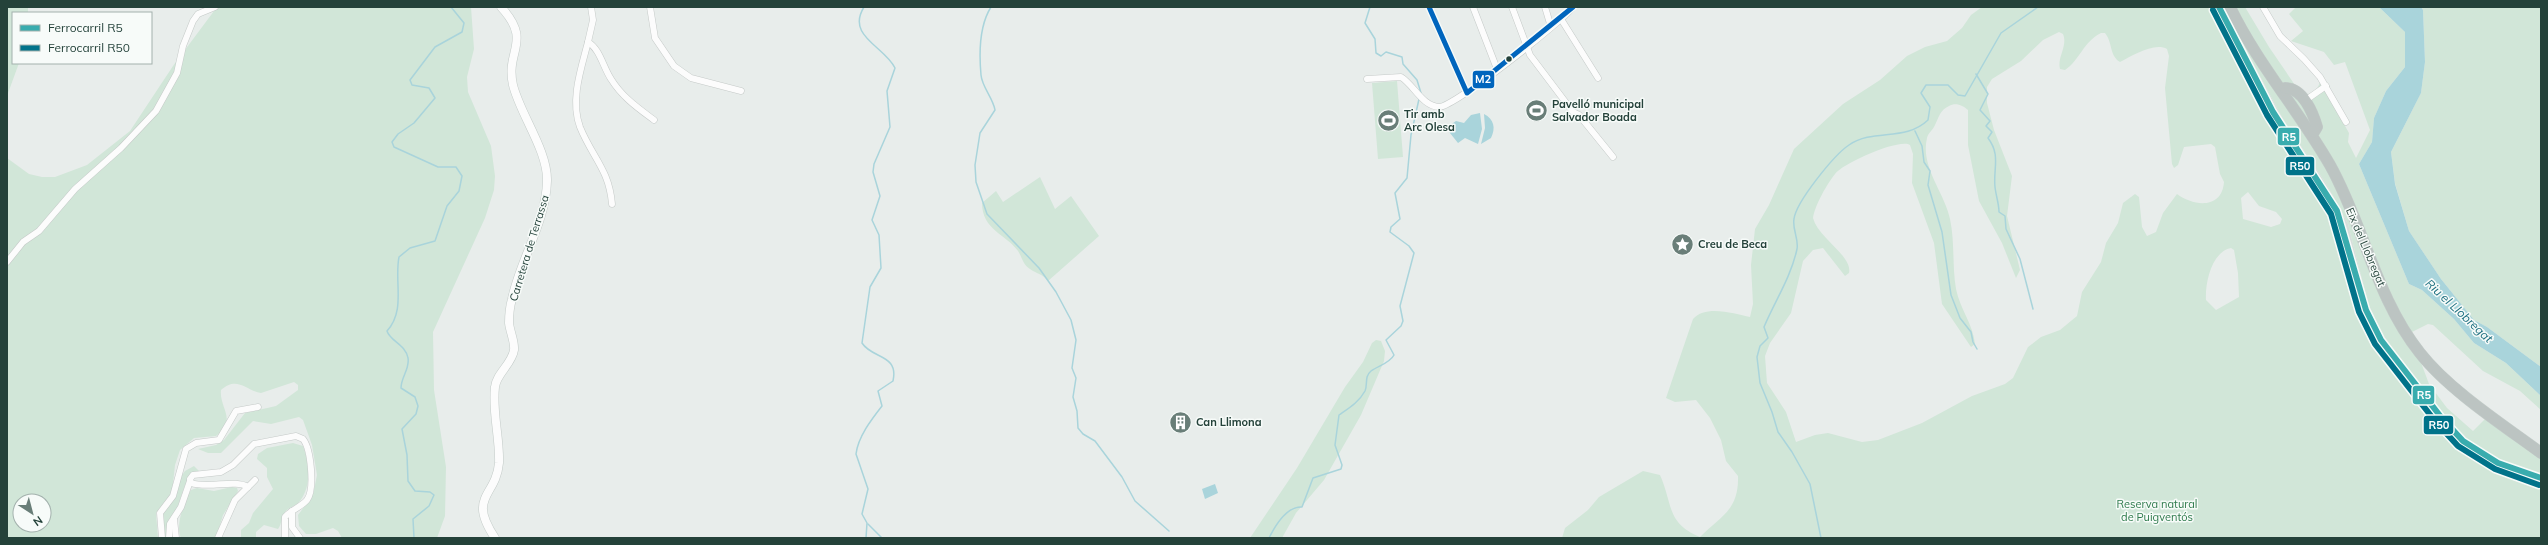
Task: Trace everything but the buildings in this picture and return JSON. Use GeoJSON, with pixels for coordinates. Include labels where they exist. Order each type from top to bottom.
{"type":"FeatureCollection","features":[{"type":"Feature","properties":{"kind":"highway","name":"Eix del Llobregat"},"geometry":{"type":"LineString","coordinates":[[2230,7],[2249,41],[2331,166],[2384,291],[2411,341],[2436,370],[2541,453]]}},
{"type":"Feature","properties":{"kind":"highway","name":"Eix del Llobregat"},"geometry":{"type":"LineString","coordinates":[[2234,7],[2314,132],[2344,183],[2398,312],[2424,352],[2461,387],[2541,448]]}},
{"type":"Feature","properties":{"kind":"highway"},"geometry":{"type":"LineString","coordinates":[[2285,88],[2290,88],[2306,100],[2317,127],[2314,132]]}},
{"type":"Feature","properties":{"kind":"street"},"geometry":{"type":"LineString","coordinates":[[7,262],[19,246],[40,231],[75,189],[121,148],[156,111],[178,73],[183,46],[193,22],[198,14],[215,7]]}},
{"type":"Feature","properties":{"kind":"street","name":"Carretera de Terrassa"},"geometry":{"type":"LineString","coordinates":[[495,538],[489,528],[483,510],[483,502],[499,463],[495,386],[511,359],[514,349],[509,322],[512,300],[547,191],[547,179],[533,133],[513,86],[511,67],[518,44],[517,29],[501,7]]}},
{"type":"Feature","properties":{"kind":"street"},"geometry":{"type":"LineString","coordinates":[[591,7],[594,20],[578,87],[577,112],[580,127],[607,175],[612,204]]}},
{"type":"Feature","properties":{"kind":"street"},"geometry":{"type":"LineString","coordinates":[[650,7],[655,38],[674,66],[691,78],[741,91]]}},
{"type":"Feature","properties":{"kind":"street"},"geometry":{"type":"LineString","coordinates":[[1429,7],[1466,93]]}},
{"type":"Feature","properties":{"kind":"street"},"geometry":{"type":"LineString","coordinates":[[1473,7],[1497,69]]}},
{"type":"Feature","properties":{"kind":"street"},"geometry":{"type":"LineString","coordinates":[[1512,7],[1526,47],[1562,98],[1573,112],[1579,115],[1613,158]]}},
{"type":"Feature","properties":{"kind":"street"},"geometry":{"type":"LineString","coordinates":[[1544,7],[1551,27]]}},
{"type":"Feature","properties":{"kind":"street"},"geometry":{"type":"LineString","coordinates":[[1367,79],[1401,77],[1416,94],[1440,107],[1466,93],[1561,19],[1573,7]]}},
{"type":"Feature","properties":{"kind":"street"},"geometry":{"type":"LineString","coordinates":[[2263,7],[2280,36],[2308,63],[2326,86],[2346,122]]}},
{"type":"Feature","properties":{"kind":"street"},"geometry":{"type":"LineString","coordinates":[[1561,19],[1598,78]]}},
{"type":"Feature","properties":{"kind":"street"},"geometry":{"type":"LineString","coordinates":[[588,42],[596,46],[604,68],[619,90],[654,120]]}},
{"type":"Feature","properties":{"kind":"street"},"geometry":{"type":"LineString","coordinates":[[2306,100],[2326,86]]}},
{"type":"Feature","properties":{"kind":"street"},"geometry":{"type":"LineString","coordinates":[[162,538],[160,513],[173,496],[186,449],[196,443],[216,442],[222,436],[236,410],[258,407]]}},
{"type":"Feature","properties":{"kind":"street"},"geometry":{"type":"LineString","coordinates":[[169,538],[170,524],[181,507],[193,475],[215,474],[225,470],[252,444],[301,437],[306,442],[309,454],[310,491],[307,500],[284,519],[285,538]]}},
{"type":"Feature","properties":{"kind":"street"},"geometry":{"type":"LineString","coordinates":[[218,538],[234,503],[255,480]]}},
{"type":"Feature","properties":{"kind":"street"},"geometry":{"type":"LineString","coordinates":[[190,482],[213,486],[238,483],[248,487]]}},
{"type":"Feature","properties":{"kind":"street"},"geometry":{"type":"LineString","coordinates":[[292,511],[292,527],[300,538]]}},
{"type":"Feature","properties":{"kind":"street"},"geometry":{"type":"LineString","coordinates":[[174,517],[176,538]]}},
{"type":"Feature","properties":{"kind":"shaded area"},"geometry":{"type":"Polygon","coordinates":[[[2214,7],[2223,7],[2283,119],[2327,185],[2348,224],[2368,303],[2380,330],[2392,348],[2446,418],[2470,441],[2501,460],[2541,474],[2541,482],[2497,466],[2465,446],[2440,420],[2377,340],[2367,320],[2360,299],[2342,231],[2316,182],[2273,119],[2214,7]]]}},
{"type":"Feature","properties":{"kind":"green space"},"geometry":{"type":"Polygon","coordinates":[[[7,7],[28,7],[28,12],[12,12],[12,64],[19,64],[7,96],[7,7]]]}},
{"type":"Feature","properties":{"kind":"green space"},"geometry":{"type":"Polygon","coordinates":[[[217,7],[471,7],[474,49],[467,77],[468,92],[491,146],[495,176],[494,190],[485,218],[433,332],[434,390],[446,467],[445,516],[437,538],[342,538],[338,531],[333,528],[316,534],[306,534],[299,526],[298,515],[313,495],[317,475],[312,445],[303,420],[299,417],[271,424],[253,421],[221,453],[208,453],[198,449],[216,445],[224,440],[245,413],[276,406],[298,390],[298,385],[294,382],[261,393],[237,384],[232,384],[221,390],[222,403],[227,419],[226,425],[216,436],[194,438],[180,450],[175,465],[172,493],[156,513],[158,538],[7,538],[7,158],[29,174],[42,177],[55,177],[87,165],[130,131],[173,66],[217,7]]]}},
{"type":"Feature","properties":{"kind":"green space","name":"Reserva natural de Puigventós"},"geometry":{"type":"Polygon","coordinates":[[[1982,7],[2214,7],[2227,36],[2265,106],[2280,130],[2312,173],[2332,207],[2343,235],[2357,292],[2374,335],[2400,373],[2417,394],[2466,447],[2479,457],[2494,465],[2541,482],[2541,538],[1562,538],[1565,528],[1588,510],[1599,497],[1643,471],[1660,475],[1672,512],[1676,519],[1689,532],[1700,537],[1722,517],[1732,505],[1738,488],[1738,476],[1726,461],[1721,440],[1710,418],[1696,400],[1675,402],[1666,398],[1693,319],[1699,314],[1713,311],[1729,312],[1750,317],[1753,304],[1751,265],[1755,229],[1769,205],[1794,149],[1843,104],[1880,80],[1907,56],[1925,47],[1947,41],[1962,28],[1971,15],[1982,7]],[[2059,32],[2043,40],[2021,61],[1992,79],[1987,87],[1987,103],[1994,130],[2012,176],[2007,216],[2020,270],[2016,278],[2002,243],[1979,201],[1968,145],[1968,110],[1961,105],[1956,104],[1946,108],[1940,114],[1927,138],[1926,149],[1930,170],[1950,219],[1956,289],[1974,337],[1975,344],[1971,347],[1942,304],[1934,243],[1912,183],[1913,154],[1910,145],[1895,145],[1860,158],[1840,169],[1828,183],[1813,218],[1821,233],[1846,260],[1849,267],[1849,273],[1845,276],[1823,248],[1813,250],[1803,261],[1791,313],[1770,343],[1765,356],[1767,383],[1786,412],[1796,442],[1815,435],[1828,433],[1862,442],[1878,440],[1922,423],[1972,396],[2005,384],[2013,378],[2028,347],[2041,337],[2060,330],[2077,316],[2082,292],[2101,262],[2106,243],[2118,223],[2123,203],[2135,194],[2139,197],[2142,227],[2147,236],[2156,232],[2163,213],[2177,194],[2191,201],[2206,203],[2218,197],[2222,191],[2224,182],[2220,174],[2215,147],[2211,144],[2184,147],[2178,165],[2174,168],[2172,164],[2165,88],[2169,56],[2167,49],[2162,47],[2150,48],[2120,62],[2114,56],[2105,33],[2101,33],[2090,41],[2065,70],[2060,69],[2059,65],[2064,43],[2063,34],[2059,32]],[[2248,192],[2241,198],[2243,219],[2271,227],[2280,224],[2282,219],[2276,212],[2259,206],[2248,192]],[[2231,248],[2224,251],[2214,262],[2208,278],[2206,300],[2216,310],[2239,297],[2238,273],[2234,250],[2231,248]]]}},
{"type":"Feature","properties":{"kind":"green space"},"geometry":{"type":"Polygon","coordinates":[[[2223,7],[2245,7],[2269,47],[2299,91],[2306,95],[2309,94],[2317,88],[2320,82],[2349,133],[2348,142],[2356,158],[2370,130],[2345,62],[2334,65],[2324,52],[2291,41],[2303,31],[2289,14],[2296,7],[2379,7],[2405,32],[2405,67],[2386,91],[2374,118],[2372,142],[2359,164],[2409,284],[2422,290],[2454,319],[2474,343],[2506,363],[2541,396],[2541,410],[2520,391],[2483,371],[2433,325],[2428,324],[2410,333],[2429,384],[2447,408],[2473,431],[2486,418],[2541,454],[2541,474],[2501,460],[2470,441],[2446,418],[2392,348],[2380,330],[2368,303],[2348,224],[2327,185],[2283,119],[2223,7]]]}},
{"type":"Feature","properties":{"kind":"green space"},"geometry":{"type":"Polygon","coordinates":[[[2421,7],[2541,7],[2541,367],[2487,327],[2474,320],[2441,279],[2409,231],[2395,183],[2391,152],[2421,93],[2425,62],[2423,10],[2421,7]]]}},
{"type":"Feature","properties":{"kind":"green space","name":"Tir amb Arc Olesa"},"geometry":{"type":"Polygon","coordinates":[[[1397,81],[1403,157],[1378,159],[1372,83],[1397,81]]]}},
{"type":"Feature","properties":{"kind":"green space"},"geometry":{"type":"Polygon","coordinates":[[[1040,177],[1055,209],[1071,196],[1099,236],[1048,281],[1042,275],[1028,267],[1013,245],[990,226],[983,212],[982,203],[996,191],[1003,202],[1040,177]]]}},
{"type":"Feature","properties":{"kind":"green space"},"geometry":{"type":"Polygon","coordinates":[[[1376,340],[1381,341],[1385,351],[1384,361],[1361,415],[1324,480],[1296,513],[1282,538],[1250,538],[1297,468],[1345,387],[1363,362],[1372,343],[1376,340]]]}},
{"type":"Feature","properties":{"kind":"green space"},"geometry":{"type":"Polygon","coordinates":[[[293,443],[303,446],[307,460],[308,481],[304,495],[298,503],[285,512],[278,529],[264,525],[256,532],[256,538],[241,538],[241,530],[249,523],[253,513],[273,489],[267,477],[267,468],[257,459],[258,454],[267,448],[293,443]]]}},
{"type":"Feature","properties":{"kind":"green space"},"geometry":{"type":"Polygon","coordinates":[[[194,466],[199,471],[185,485],[177,508],[168,521],[166,538],[164,538],[163,513],[175,498],[180,478],[185,471],[194,466]]]}},
{"type":"Feature","properties":{"kind":"green space"},"geometry":{"type":"Polygon","coordinates":[[[232,487],[237,488],[238,491],[223,515],[216,538],[181,538],[179,527],[181,514],[191,490],[197,488],[214,491],[232,487]]]}},
{"type":"Feature","properties":{"kind":"water","name":"Riu el Llobregat"},"geometry":{"type":"Polygon","coordinates":[[[2379,7],[2421,7],[2423,10],[2425,62],[2421,93],[2391,152],[2395,184],[2409,231],[2441,279],[2474,320],[2487,327],[2541,367],[2541,396],[2506,363],[2474,343],[2454,319],[2422,290],[2409,284],[2359,164],[2372,142],[2374,118],[2386,91],[2405,67],[2405,32],[2379,7]]]}},
{"type":"Feature","properties":{"kind":"water"},"geometry":{"type":"Polygon","coordinates":[[[1480,113],[1482,129],[1478,144],[1465,138],[1458,143],[1446,128],[1456,121],[1464,123],[1471,115],[1480,113]]]}},
{"type":"Feature","properties":{"kind":"water"},"geometry":{"type":"Polygon","coordinates":[[[1484,114],[1490,118],[1494,127],[1491,138],[1481,144],[1485,128],[1484,114]]]}},
{"type":"Feature","properties":{"kind":"water"},"geometry":{"type":"Polygon","coordinates":[[[1215,484],[1218,493],[1205,499],[1202,489],[1215,484]]]}},
{"type":"Feature","properties":{"kind":"waterway"},"geometry":{"type":"LineString","coordinates":[[414,538],[413,519],[429,506],[434,495],[430,492],[415,491],[408,481],[407,455],[402,429],[416,414],[418,406],[415,397],[401,388],[402,380],[408,366],[407,354],[401,346],[391,338],[387,331],[393,323],[398,305],[399,257],[410,248],[435,241],[447,206],[459,191],[462,176],[456,167],[438,167],[394,147],[392,142],[398,134],[414,123],[435,98],[429,88],[412,85],[410,80],[435,47],[462,32],[464,23],[451,7]]}},
{"type":"Feature","properties":{"kind":"waterway"},"geometry":{"type":"LineString","coordinates":[[864,7],[860,17],[860,26],[863,33],[890,60],[895,68],[887,91],[890,127],[874,164],[873,172],[880,196],[872,220],[879,235],[881,268],[870,287],[862,343],[866,348],[888,361],[894,372],[893,381],[878,391],[882,406],[869,423],[859,441],[857,448],[856,454],[868,489],[862,514],[867,523],[866,538]]}},
{"type":"Feature","properties":{"kind":"waterway"},"geometry":{"type":"LineString","coordinates":[[991,7],[987,14],[982,31],[980,67],[985,88],[995,110],[980,133],[975,165],[976,182],[987,214],[1039,268],[1056,292],[1071,320],[1076,340],[1072,368],[1076,378],[1073,397],[1077,411],[1078,428],[1083,434],[1095,441],[1122,477],[1135,501],[1169,531]]}},
{"type":"Feature","properties":{"kind":"waterway"},"geometry":{"type":"LineString","coordinates":[[1370,7],[1365,23],[1375,39],[1376,53],[1381,56],[1386,52],[1402,57],[1403,64],[1417,80],[1421,93]]}},
{"type":"Feature","properties":{"kind":"waterway"},"geometry":{"type":"LineString","coordinates":[[1821,538],[1810,484],[1792,452],[1778,432],[1772,412],[1760,383],[1757,357],[1760,346],[1768,338],[1764,327],[1787,279],[1797,249],[1794,223],[1796,211],[1817,179],[1834,158],[1849,145],[1869,137],[1909,131],[1919,127],[1928,120],[1930,107],[1921,93],[1926,85],[1948,85],[1958,95],[1965,96],[2001,33],[2038,7]]}},
{"type":"Feature","properties":{"kind":"waterway"},"geometry":{"type":"LineString","coordinates":[[1976,74],[1988,94],[1980,110],[1990,121],[1986,126],[1992,132],[1988,138],[1992,144],[1996,162],[1995,187],[1999,212],[2005,216],[2006,229],[2020,259],[2033,309]]}},
{"type":"Feature","properties":{"kind":"waterway"},"geometry":{"type":"LineString","coordinates":[[1269,538],[1274,528],[1286,513],[1302,507],[1313,478],[1341,469],[1342,465],[1335,445],[1339,415],[1363,395],[1369,373],[1390,360],[1394,355],[1386,340],[1401,326],[1403,321],[1400,306],[1414,253],[1409,246],[1390,232],[1391,227],[1400,219],[1395,193],[1407,178],[1411,135],[1419,99]]}},
{"type":"Feature","properties":{"kind":"waterway"},"geometry":{"type":"LineString","coordinates":[[1915,131],[1922,146],[1924,162],[1930,171],[1928,185],[1942,232],[1951,295],[1960,318],[1971,332],[1973,342],[1977,349]]}},
{"type":"Feature","properties":{"kind":"waterway"},"geometry":{"type":"LineString","coordinates":[[868,524],[882,538]]}},
{"type":"Feature","properties":{"kind":"rail line","name":"R5"},"geometry":{"type":"LineString","coordinates":[[2219,7],[2273,112],[2337,211],[2366,310],[2381,340],[2441,417],[2463,441],[2498,463],[2541,478]]}},
{"type":"Feature","properties":{"kind":"rail line","name":"R50"},"geometry":{"type":"LineString","coordinates":[[2213,10],[2267,115],[2331,214],[2359,312],[2375,344],[2435,421],[2458,446],[2495,469],[2539,485]]}},
{"type":"Feature","properties":{"kind":"transit line","name":"M2"},"geometry":{"type":"LineString","coordinates":[[1429,7],[1467,93],[1573,7]]}},
{"type":"Feature","properties":{"kind":"place","name":"Pavelló municipal Salvador Boada"},"geometry":{"type":"Point","coordinates":[1537,110]}},
{"type":"Feature","properties":{"kind":"place","name":"Tir amb Arc Olesa"},"geometry":{"type":"Point","coordinates":[1388,120]}},
{"type":"Feature","properties":{"kind":"place","name":"Creu de Beca"},"geometry":{"type":"Point","coordinates":[1683,244]}},
{"type":"Feature","properties":{"kind":"place","name":"Can Llimona"},"geometry":{"type":"Point","coordinates":[1180,422]}}]}
